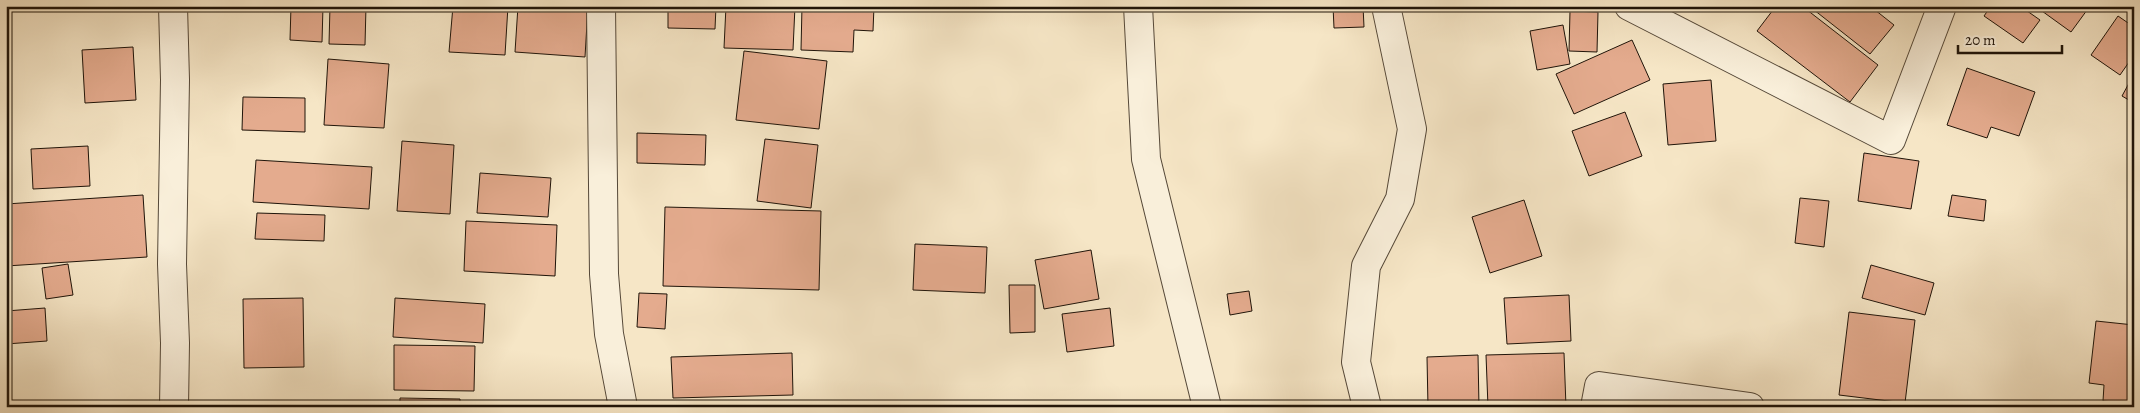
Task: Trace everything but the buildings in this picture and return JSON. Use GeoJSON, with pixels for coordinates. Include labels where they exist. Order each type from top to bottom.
{"type":"FeatureCollection","features":[{"type":"Feature","properties":{"kind":"street"},"geometry":{"type":"LineString","coordinates":[[174,6],[175,80],[172,264],[175,343],[174,407]]}},
{"type":"Feature","properties":{"kind":"street"},"geometry":{"type":"LineString","coordinates":[[601,6],[604,274],[609,334],[623,407]]}},
{"type":"Feature","properties":{"kind":"street"},"geometry":{"type":"LineString","coordinates":[[1138,6],[1146,159],[1207,407]]}},
{"type":"Feature","properties":{"kind":"street"},"geometry":{"type":"LineString","coordinates":[[1366,407],[1356,362],[1366,266],[1400,200],[1412,129],[1386,6]]}},
{"type":"Feature","properties":{"kind":"street"},"geometry":{"type":"LineString","coordinates":[[1629,6],[1891,140],[1942,6]]}},
{"type":"Feature","properties":{"kind":"street"},"geometry":{"type":"LineString","coordinates":[[1595,407],[1599,386],[1750,407]]}}]}
